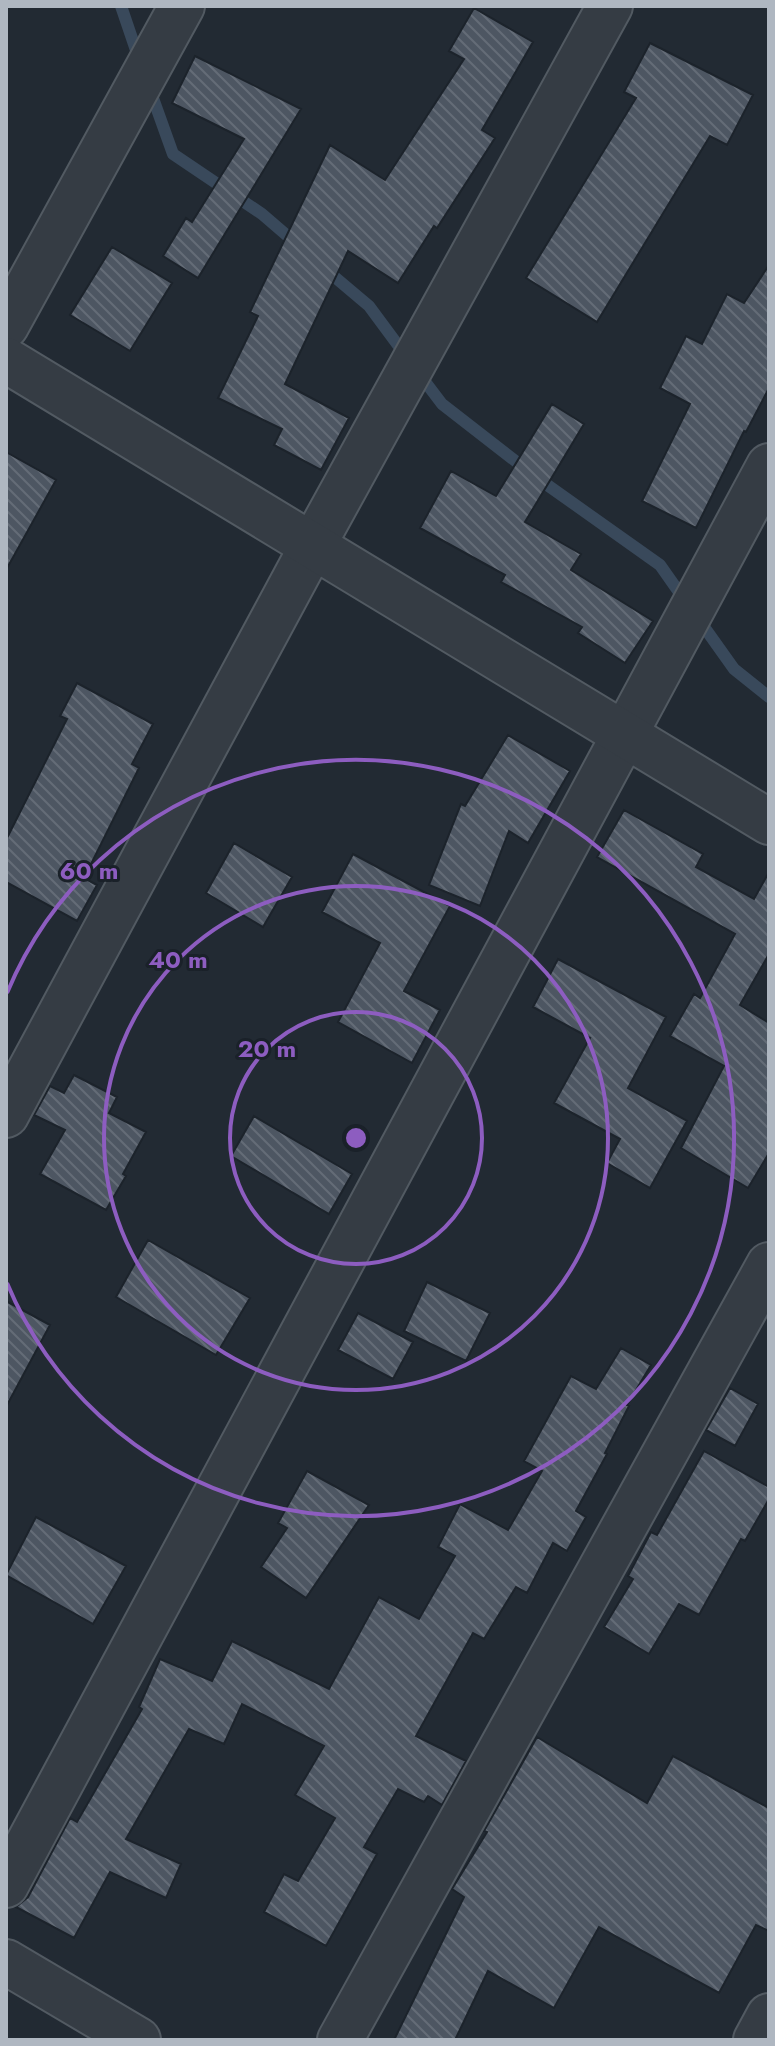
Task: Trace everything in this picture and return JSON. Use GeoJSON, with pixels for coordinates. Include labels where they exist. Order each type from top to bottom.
{"type":"FeatureCollection","features":[{"type":"Feature","properties":{"kind":"street"},"geometry":{"type":"LineString","coordinates":[[6,326],[182,6]]}},
{"type":"Feature","properties":{"kind":"street"},"geometry":{"type":"LineString","coordinates":[[6,1115],[313,545],[610,6]]}},
{"type":"Feature","properties":{"kind":"street"},"geometry":{"type":"LineString","coordinates":[[6,360],[769,822]]}},
{"type":"Feature","properties":{"kind":"street"},"geometry":{"type":"LineString","coordinates":[[6,1885],[769,466]]}},
{"type":"Feature","properties":{"kind":"street"},"geometry":{"type":"LineString","coordinates":[[340,2040],[769,1265]]}},
{"type":"Feature","properties":{"kind":"street"},"geometry":{"type":"LineString","coordinates":[[6,1962],[138,2040]]}},
{"type":"Feature","properties":{"kind":"street"},"geometry":{"type":"LineString","coordinates":[[756,2040],[769,2016]]}},
{"type":"Feature","properties":{"kind":"building"},"geometry":{"type":"Polygon","coordinates":[[[474,8],[533,42],[482,130],[495,138],[398,283],[348,251],[285,384],[349,418],[321,470],[274,445],[282,429],[218,398],[258,316],[250,312],[330,145],[385,180],[464,59],[449,51],[474,8]]]}},
{"type":"Feature","properties":{"kind":"building"},"geometry":{"type":"Polygon","coordinates":[[[650,43],[753,95],[727,145],[710,136],[597,322],[526,278],[636,98],[624,92],[650,43]]]}},
{"type":"Feature","properties":{"kind":"building"},"geometry":{"type":"Polygon","coordinates":[[[195,56],[301,109],[198,278],[163,256],[186,218],[192,222],[244,139],[172,103],[195,56]]]}},
{"type":"Feature","properties":{"kind":"building"},"geometry":{"type":"Polygon","coordinates":[[[112,247],[172,283],[130,351],[70,315],[112,247]]]}},
{"type":"Feature","properties":{"kind":"building"},"geometry":{"type":"Polygon","coordinates":[[[769,265],[769,388],[696,528],[642,501],[690,404],[660,388],[686,336],[702,344],[727,294],[744,303],[769,265]]]}},
{"type":"Feature","properties":{"kind":"building"},"geometry":{"type":"Polygon","coordinates":[[[552,404],[584,424],[525,522],[581,554],[571,570],[653,621],[625,663],[578,633],[582,627],[501,582],[505,575],[420,528],[451,471],[496,496],[552,404]]]}},
{"type":"Feature","properties":{"kind":"building"},"geometry":{"type":"Polygon","coordinates":[[[6,452],[56,480],[6,570],[6,452]]]}},
{"type":"Feature","properties":{"kind":"building"},"geometry":{"type":"Polygon","coordinates":[[[77,683],[153,724],[132,764],[139,768],[84,878],[97,885],[77,921],[6,882],[6,840],[67,719],[60,716],[77,683]]]}},
{"type":"Feature","properties":{"kind":"building"},"geometry":{"type":"Polygon","coordinates":[[[508,735],[570,771],[528,843],[509,831],[480,906],[429,885],[461,804],[465,806],[508,735]]]}},
{"type":"Feature","properties":{"kind":"building"},"geometry":{"type":"Polygon","coordinates":[[[624,810],[703,854],[696,867],[754,899],[769,872],[769,954],[740,1005],[769,1023],[769,1153],[748,1188],[681,1148],[724,1066],[670,1036],[694,994],[700,998],[735,934],[597,857],[624,810]]]}},
{"type":"Feature","properties":{"kind":"building"},"geometry":{"type":"Polygon","coordinates":[[[234,843],[292,877],[263,927],[206,893],[234,843]]]}},
{"type":"Feature","properties":{"kind":"building"},"geometry":{"type":"Polygon","coordinates":[[[353,854],[450,906],[404,991],[440,1010],[412,1063],[338,1022],[380,943],[322,912],[353,854]]]}},
{"type":"Feature","properties":{"kind":"building"},"geometry":{"type":"Polygon","coordinates":[[[558,959],[666,1017],[628,1088],[687,1121],[650,1188],[607,1163],[620,1139],[554,1103],[590,1038],[533,1007],[558,959]]]}},
{"type":"Feature","properties":{"kind":"building"},"geometry":{"type":"Polygon","coordinates":[[[74,1075],[117,1097],[109,1113],[146,1132],[106,1210],[40,1174],[65,1130],[34,1115],[50,1086],[64,1093],[74,1075]]]}},
{"type":"Feature","properties":{"kind":"building"},"geometry":{"type":"Polygon","coordinates":[[[254,1116],[352,1174],[329,1214],[231,1156],[254,1116]]]}},
{"type":"Feature","properties":{"kind":"building"},"geometry":{"type":"Polygon","coordinates":[[[148,1240],[250,1298],[216,1355],[116,1297],[148,1240]]]}},
{"type":"Feature","properties":{"kind":"building"},"geometry":{"type":"Polygon","coordinates":[[[427,1282],[490,1313],[466,1361],[404,1331],[427,1282]]]}},
{"type":"Feature","properties":{"kind":"building"},"geometry":{"type":"Polygon","coordinates":[[[6,1301],[50,1325],[6,1407],[6,1301]]]}},
{"type":"Feature","properties":{"kind":"building"},"geometry":{"type":"Polygon","coordinates":[[[358,1313],[413,1342],[393,1379],[338,1350],[358,1313]]]}},
{"type":"Feature","properties":{"kind":"building"},"geometry":{"type":"Polygon","coordinates":[[[621,1348],[651,1365],[627,1405],[607,1454],[576,1511],[586,1517],[567,1551],[553,1543],[527,1593],[516,1587],[484,1639],[473,1633],[416,1736],[466,1761],[442,1805],[428,1796],[424,1802],[398,1789],[364,1847],[377,1854],[326,1946],[264,1912],[284,1874],[298,1881],[335,1818],[295,1795],[324,1746],[242,1704],[224,1744],[189,1729],[126,1839],[181,1864],[166,1898],[110,1872],[74,1938],[16,1907],[28,1897],[70,1818],[77,1822],[142,1709],[139,1707],[160,1659],[212,1681],[232,1641],[329,1689],[379,1597],[419,1619],[455,1556],[438,1547],[460,1504],[508,1530],[542,1471],[524,1461],[571,1376],[596,1389],[621,1348]]]}},
{"type":"Feature","properties":{"kind":"building"},"geometry":{"type":"Polygon","coordinates":[[[730,1388],[758,1404],[735,1446],[706,1430],[730,1388]]]}},
{"type":"Feature","properties":{"kind":"building"},"geometry":{"type":"Polygon","coordinates":[[[704,1451],[769,1487],[769,1499],[745,1541],[741,1539],[699,1615],[679,1604],[649,1654],[604,1627],[633,1579],[628,1576],[651,1532],[657,1535],[704,1451]]]}},
{"type":"Feature","properties":{"kind":"building"},"geometry":{"type":"Polygon","coordinates":[[[307,1471],[369,1505],[306,1598],[261,1567],[287,1528],[278,1523],[307,1471]]]}},
{"type":"Feature","properties":{"kind":"building"},"geometry":{"type":"Polygon","coordinates":[[[36,1517],[126,1566],[93,1624],[6,1575],[36,1517]]]}},
{"type":"Feature","properties":{"kind":"building"},"geometry":{"type":"Polygon","coordinates":[[[537,1737],[647,1803],[673,1756],[769,1808],[769,1931],[756,1925],[719,1993],[599,1927],[554,2008],[488,1971],[455,2040],[394,2040],[464,1897],[452,1889],[487,1832],[484,1831],[537,1737]]]}},
{"type":"Feature","properties":{"kind":"waterway"},"geometry":{"type":"LineString","coordinates":[[121,6],[139,59]]}},
{"type":"Feature","properties":{"kind":"waterway"},"geometry":{"type":"LineString","coordinates":[[149,87],[173,154],[262,214],[298,245]]}},
{"type":"Feature","properties":{"kind":"waterway"},"geometry":{"type":"LineString","coordinates":[[324,268],[369,306],[406,356]]}},
{"type":"Feature","properties":{"kind":"waterway"},"geometry":{"type":"LineString","coordinates":[[417,371],[442,404],[536,477],[660,565],[686,602]]}},
{"type":"Feature","properties":{"kind":"waterway"},"geometry":{"type":"LineString","coordinates":[[697,617],[734,669],[769,697]]}}]}
